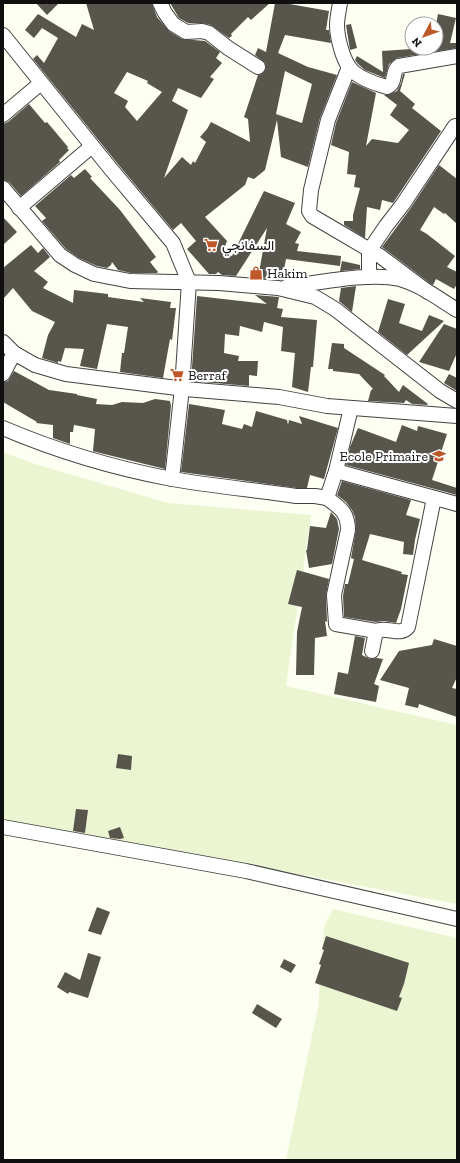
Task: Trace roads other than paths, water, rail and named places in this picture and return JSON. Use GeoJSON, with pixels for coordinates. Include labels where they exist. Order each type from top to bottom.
{"type":"FeatureCollection","features":[{"type":"Feature","properties":{"kind":"street"},"geometry":{"type":"LineString","coordinates":[[160,3],[173,24],[186,32],[202,31],[209,33],[228,48],[258,67]]}},
{"type":"Feature","properties":{"kind":"street"},"geometry":{"type":"LineString","coordinates":[[340,3],[337,24],[338,36],[343,53],[349,67],[362,77],[374,83],[387,87],[391,86],[395,70],[399,66],[457,56]]}},
{"type":"Feature","properties":{"kind":"street"},"geometry":{"type":"LineString","coordinates":[[3,35],[92,146],[173,243],[190,282],[182,388],[172,479]]}},
{"type":"Feature","properties":{"kind":"street"},"geometry":{"type":"LineString","coordinates":[[349,67],[328,120],[311,190],[309,211],[312,216],[380,256],[428,292]]}},
{"type":"Feature","properties":{"kind":"street"},"geometry":{"type":"LineString","coordinates":[[3,115],[42,83]]}},
{"type":"Feature","properties":{"kind":"street"},"geometry":{"type":"LineString","coordinates":[[369,277],[369,250],[404,204],[455,126]]}},
{"type":"Feature","properties":{"kind":"street"},"geometry":{"type":"LineString","coordinates":[[19,208],[92,146]]}},
{"type":"Feature","properties":{"kind":"street"},"geometry":{"type":"LineString","coordinates":[[3,188],[60,255],[74,265],[94,274],[130,281],[219,283],[278,288],[315,298],[335,309],[440,391],[457,401]]}},
{"type":"Feature","properties":{"kind":"street"},"geometry":{"type":"LineString","coordinates":[[278,288],[369,277],[382,277],[400,280],[420,287],[457,310]]}},
{"type":"Feature","properties":{"kind":"street"},"geometry":{"type":"LineString","coordinates":[[3,342],[14,353],[36,365],[66,374],[182,388],[279,397],[327,406],[457,416]]}},
{"type":"Feature","properties":{"kind":"street"},"geometry":{"type":"LineString","coordinates":[[3,374],[14,353]]}},
{"type":"Feature","properties":{"kind":"street"},"geometry":{"type":"LineString","coordinates":[[327,498],[336,471],[351,408]]}},
{"type":"Feature","properties":{"kind":"street"},"geometry":{"type":"LineString","coordinates":[[3,428],[61,450],[97,461],[172,479],[296,496],[315,496],[327,498],[344,511],[348,520],[348,530],[334,596],[336,624],[376,631],[383,629],[401,632],[408,627],[434,498]]}},
{"type":"Feature","properties":{"kind":"street"},"geometry":{"type":"LineString","coordinates":[[336,471],[457,504]]}},
{"type":"Feature","properties":{"kind":"street"},"geometry":{"type":"LineString","coordinates":[[372,651],[376,631]]}},
{"type":"Feature","properties":{"kind":"street"},"geometry":{"type":"LineString","coordinates":[[3,827],[246,871],[457,919]]}},
{"type":"Feature","properties":{"kind":"place","name":"السفانجي"},"geometry":{"type":"Point","coordinates":[211,245]}},
{"type":"Feature","properties":{"kind":"place","name":"Hakim"},"geometry":{"type":"Point","coordinates":[256,273]}},
{"type":"Feature","properties":{"kind":"place","name":"Berraf"},"geometry":{"type":"Point","coordinates":[177,375]}},
{"type":"Feature","properties":{"kind":"place","name":"Ecole Primaire"},"geometry":{"type":"Point","coordinates":[439,456]}}]}
